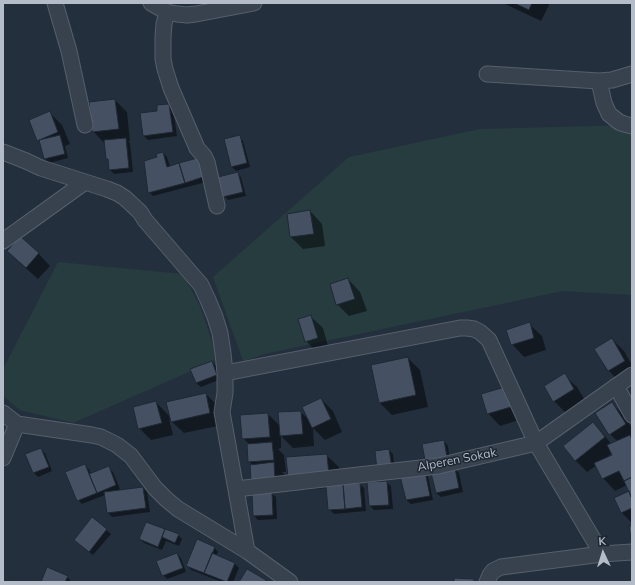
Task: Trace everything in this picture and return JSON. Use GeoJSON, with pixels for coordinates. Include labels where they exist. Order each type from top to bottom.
{"type":"FeatureCollection","features":[{"type":"Feature","properties":{"kind":"street"},"geometry":{"type":"LineString","coordinates":[[55,3],[69,51],[85,125]]}},
{"type":"Feature","properties":{"kind":"street"},"geometry":{"type":"LineString","coordinates":[[151,3],[167,12],[177,14],[196,14],[254,3]]}},
{"type":"Feature","properties":{"kind":"street"},"geometry":{"type":"LineString","coordinates":[[167,12],[163,37],[165,69],[171,88],[197,148],[207,162],[217,206]]}},
{"type":"Feature","properties":{"kind":"street"},"geometry":{"type":"LineString","coordinates":[[487,74],[599,81],[612,80],[632,74]]}},
{"type":"Feature","properties":{"kind":"street"},"geometry":{"type":"LineString","coordinates":[[599,81],[604,104],[609,114],[618,122],[632,126]]}},
{"type":"Feature","properties":{"kind":"street"},"geometry":{"type":"LineString","coordinates":[[3,152],[41,168],[117,193],[125,198],[133,205],[201,284],[220,333],[225,373],[225,393],[222,412],[247,551]]}},
{"type":"Feature","properties":{"kind":"street"},"geometry":{"type":"LineString","coordinates":[[3,241],[85,182]]}},
{"type":"Feature","properties":{"kind":"street"},"geometry":{"type":"LineString","coordinates":[[225,373],[460,328],[474,329],[489,340],[536,443],[602,554]]}},
{"type":"Feature","properties":{"kind":"street","name":"Alperen Sokak"},"geometry":{"type":"LineString","coordinates":[[236,488],[438,466],[536,443],[632,375]]}},
{"type":"Feature","properties":{"kind":"street"},"geometry":{"type":"LineString","coordinates":[[616,386],[632,415]]}},
{"type":"Feature","properties":{"kind":"street"},"geometry":{"type":"LineString","coordinates":[[3,413],[17,424],[92,435],[109,440],[131,456],[155,488],[178,509],[247,551],[290,582]]}},
{"type":"Feature","properties":{"kind":"street"},"geometry":{"type":"LineString","coordinates":[[3,458],[17,424]]}},
{"type":"Feature","properties":{"kind":"street"},"geometry":{"type":"LineString","coordinates":[[487,582],[493,571],[501,567],[602,554],[632,552]]}},
{"type":"Feature","properties":{"kind":"green space"},"geometry":{"type":"Polygon","coordinates":[[[632,125],[632,295],[563,291],[269,353],[243,361],[213,277],[349,157],[480,129],[632,125]]]}},
{"type":"Feature","properties":{"kind":"green space"},"geometry":{"type":"Polygon","coordinates":[[[58,262],[183,274],[200,306],[216,354],[216,360],[73,423],[20,410],[3,396],[3,369],[58,262]]]}},
{"type":"Feature","properties":{"kind":"building"},"geometry":{"type":"Polygon","coordinates":[[[514,3],[532,3],[529,10],[514,3]]]}},
{"type":"Feature","properties":{"kind":"building"},"geometry":{"type":"Polygon","coordinates":[[[115,99],[119,129],[92,132],[89,102],[115,99]]]}},
{"type":"Feature","properties":{"kind":"building"},"geometry":{"type":"Polygon","coordinates":[[[169,104],[173,132],[143,136],[140,113],[157,111],[157,105],[169,104]]]}},
{"type":"Feature","properties":{"kind":"building"},"geometry":{"type":"Polygon","coordinates":[[[50,111],[58,132],[37,141],[29,120],[50,111]]]}},
{"type":"Feature","properties":{"kind":"building"},"geometry":{"type":"Polygon","coordinates":[[[60,135],[65,154],[44,159],[39,140],[60,135]]]}},
{"type":"Feature","properties":{"kind":"building"},"geometry":{"type":"Polygon","coordinates":[[[240,135],[247,163],[231,167],[224,139],[240,135]]]}},
{"type":"Feature","properties":{"kind":"building"},"geometry":{"type":"Polygon","coordinates":[[[126,138],[129,168],[109,170],[104,140],[126,138]]]}},
{"type":"Feature","properties":{"kind":"building"},"geometry":{"type":"Polygon","coordinates":[[[163,152],[167,167],[179,163],[185,183],[148,193],[144,161],[157,157],[156,154],[163,152]]]}},
{"type":"Feature","properties":{"kind":"building"},"geometry":{"type":"Polygon","coordinates":[[[201,157],[206,176],[185,183],[179,163],[201,157]]]}},
{"type":"Feature","properties":{"kind":"building"},"geometry":{"type":"Polygon","coordinates":[[[238,172],[243,192],[223,197],[218,177],[238,172]]]}},
{"type":"Feature","properties":{"kind":"building"},"geometry":{"type":"Polygon","coordinates":[[[310,210],[314,234],[290,237],[287,214],[310,210]]]}},
{"type":"Feature","properties":{"kind":"building"},"geometry":{"type":"Polygon","coordinates":[[[20,236],[39,253],[26,268],[7,251],[20,236]]]}},
{"type":"Feature","properties":{"kind":"building"},"geometry":{"type":"Polygon","coordinates":[[[348,278],[355,299],[336,305],[330,284],[348,278]]]}},
{"type":"Feature","properties":{"kind":"building"},"geometry":{"type":"Polygon","coordinates":[[[311,315],[318,338],[305,342],[298,319],[311,315]]]}},
{"type":"Feature","properties":{"kind":"building"},"geometry":{"type":"Polygon","coordinates":[[[530,322],[534,338],[511,345],[506,330],[530,322]]]}},
{"type":"Feature","properties":{"kind":"building"},"geometry":{"type":"Polygon","coordinates":[[[612,338],[625,361],[608,371],[594,349],[612,338]]]}},
{"type":"Feature","properties":{"kind":"building"},"geometry":{"type":"Polygon","coordinates":[[[408,357],[416,395],[379,403],[371,365],[408,357]]]}},
{"type":"Feature","properties":{"kind":"building"},"geometry":{"type":"Polygon","coordinates":[[[212,361],[217,375],[196,383],[190,369],[212,361]]]}},
{"type":"Feature","properties":{"kind":"building"},"geometry":{"type":"Polygon","coordinates":[[[565,373],[574,389],[553,402],[544,386],[565,373]]]}},
{"type":"Feature","properties":{"kind":"building"},"geometry":{"type":"Polygon","coordinates":[[[505,387],[511,407],[487,414],[481,394],[505,387]]]}},
{"type":"Feature","properties":{"kind":"building"},"geometry":{"type":"Polygon","coordinates":[[[206,393],[210,413],[171,422],[166,402],[206,393]]]}},
{"type":"Feature","properties":{"kind":"building"},"geometry":{"type":"Polygon","coordinates":[[[321,398],[331,419],[312,428],[302,407],[321,398]]]}},
{"type":"Feature","properties":{"kind":"building"},"geometry":{"type":"Polygon","coordinates":[[[156,401],[162,423],[138,429],[133,407],[156,401]]]}},
{"type":"Feature","properties":{"kind":"building"},"geometry":{"type":"Polygon","coordinates":[[[612,402],[626,424],[609,435],[595,413],[612,402]]]}},
{"type":"Feature","properties":{"kind":"building"},"geometry":{"type":"Polygon","coordinates":[[[301,411],[303,434],[280,436],[278,412],[301,411]]]}},
{"type":"Feature","properties":{"kind":"building"},"geometry":{"type":"Polygon","coordinates":[[[268,413],[270,437],[242,439],[240,415],[268,413]]]}},
{"type":"Feature","properties":{"kind":"building"},"geometry":{"type":"Polygon","coordinates":[[[593,422],[605,437],[575,461],[563,446],[593,422]]]}},
{"type":"Feature","properties":{"kind":"building"},"geometry":{"type":"Polygon","coordinates":[[[630,435],[632,440],[632,477],[624,481],[619,471],[602,479],[594,463],[612,455],[607,445],[630,435]]]}},
{"type":"Feature","properties":{"kind":"building"},"geometry":{"type":"Polygon","coordinates":[[[444,440],[447,457],[425,460],[422,444],[444,440]]]}},
{"type":"Feature","properties":{"kind":"building"},"geometry":{"type":"Polygon","coordinates":[[[272,442],[274,460],[248,462],[247,444],[272,442]]]}},
{"type":"Feature","properties":{"kind":"building"},"geometry":{"type":"Polygon","coordinates":[[[41,448],[49,467],[33,473],[25,454],[41,448]]]}},
{"type":"Feature","properties":{"kind":"building"},"geometry":{"type":"Polygon","coordinates":[[[389,449],[392,468],[377,470],[375,451],[389,449]]]}},
{"type":"Feature","properties":{"kind":"building"},"geometry":{"type":"Polygon","coordinates":[[[327,454],[329,475],[288,478],[286,457],[327,454]]]}},
{"type":"Feature","properties":{"kind":"building"},"geometry":{"type":"Polygon","coordinates":[[[274,462],[275,479],[251,481],[250,465],[274,462]]]}},
{"type":"Feature","properties":{"kind":"building"},"geometry":{"type":"Polygon","coordinates":[[[85,464],[97,493],[77,501],[65,472],[85,464]]]}},
{"type":"Feature","properties":{"kind":"building"},"geometry":{"type":"Polygon","coordinates":[[[109,466],[116,485],[97,493],[89,474],[109,466]]]}},
{"type":"Feature","properties":{"kind":"building"},"geometry":{"type":"Polygon","coordinates":[[[455,468],[459,488],[436,493],[431,473],[455,468]]]}},
{"type":"Feature","properties":{"kind":"building"},"geometry":{"type":"Polygon","coordinates":[[[425,471],[430,496],[406,500],[400,476],[425,471]]]}},
{"type":"Feature","properties":{"kind":"building"},"geometry":{"type":"Polygon","coordinates":[[[632,477],[632,499],[624,481],[632,477]]]}},
{"type":"Feature","properties":{"kind":"building"},"geometry":{"type":"Polygon","coordinates":[[[387,481],[389,505],[369,506],[367,482],[387,481]]]}},
{"type":"Feature","properties":{"kind":"building"},"geometry":{"type":"Polygon","coordinates":[[[360,483],[362,507],[345,509],[343,484],[360,483]]]}},
{"type":"Feature","properties":{"kind":"building"},"geometry":{"type":"Polygon","coordinates":[[[343,484],[345,509],[328,510],[326,486],[343,484]]]}},
{"type":"Feature","properties":{"kind":"building"},"geometry":{"type":"Polygon","coordinates":[[[143,487],[146,508],[107,513],[104,492],[143,487]]]}},
{"type":"Feature","properties":{"kind":"building"},"geometry":{"type":"Polygon","coordinates":[[[629,491],[632,499],[632,508],[621,513],[614,498],[629,491]]]}},
{"type":"Feature","properties":{"kind":"building"},"geometry":{"type":"Polygon","coordinates":[[[272,492],[273,515],[253,516],[252,493],[272,492]]]}},
{"type":"Feature","properties":{"kind":"building"},"geometry":{"type":"Polygon","coordinates":[[[92,517],[107,529],[89,552],[74,540],[92,517]]]}},
{"type":"Feature","properties":{"kind":"building"},"geometry":{"type":"Polygon","coordinates":[[[146,522],[165,529],[158,547],[139,539],[146,522]]]}},
{"type":"Feature","properties":{"kind":"building"},"geometry":{"type":"Polygon","coordinates":[[[629,526],[632,526],[632,544],[629,526]]]}},
{"type":"Feature","properties":{"kind":"building"},"geometry":{"type":"Polygon","coordinates":[[[165,529],[179,534],[175,543],[162,537],[165,529]]]}},
{"type":"Feature","properties":{"kind":"building"},"geometry":{"type":"Polygon","coordinates":[[[197,539],[215,547],[204,573],[186,566],[197,539]]]}},
{"type":"Feature","properties":{"kind":"building"},"geometry":{"type":"Polygon","coordinates":[[[177,553],[183,568],[162,576],[156,561],[177,553]]]}},
{"type":"Feature","properties":{"kind":"building"},"geometry":{"type":"Polygon","coordinates":[[[212,553],[235,563],[227,582],[204,573],[212,553]]]}},
{"type":"Feature","properties":{"kind":"building"},"geometry":{"type":"Polygon","coordinates":[[[47,567],[68,576],[65,582],[41,582],[47,567]]]}},
{"type":"Feature","properties":{"kind":"building"},"geometry":{"type":"Polygon","coordinates":[[[247,569],[266,580],[265,582],[239,582],[247,569]]]}},
{"type":"Feature","properties":{"kind":"building"},"geometry":{"type":"Polygon","coordinates":[[[454,578],[474,579],[474,582],[454,582],[454,578]]]}}]}
